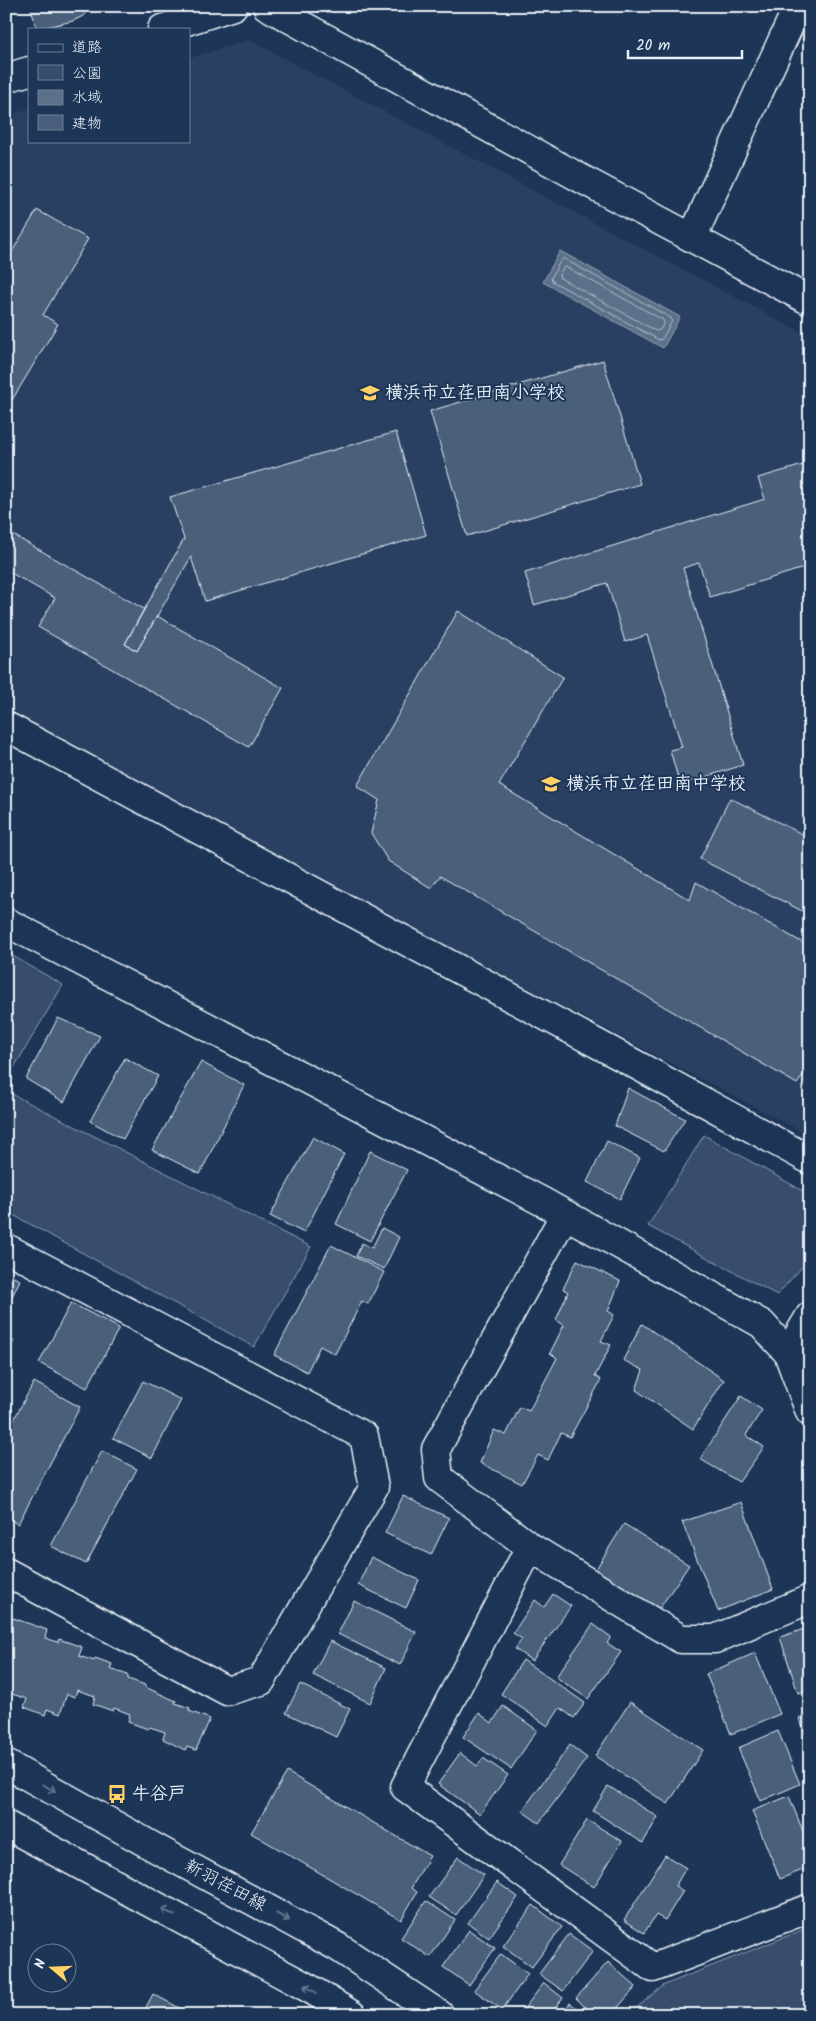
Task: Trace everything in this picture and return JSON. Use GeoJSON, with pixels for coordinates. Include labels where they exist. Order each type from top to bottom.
{"type":"FeatureCollection","features":[{"type":"Feature","properties":{"kind":"street"},"geometry":{"type":"LineString","coordinates":[[165,28],[233,6]]}},
{"type":"Feature","properties":{"kind":"street"},"geometry":{"type":"LineString","coordinates":[[267,6],[556,165],[810,301]]}},
{"type":"Feature","properties":{"kind":"street"},"geometry":{"type":"LineString","coordinates":[[692,238],[798,6]]}},
{"type":"Feature","properties":{"kind":"street"},"geometry":{"type":"LineString","coordinates":[[6,78],[28,71]]}},
{"type":"Feature","properties":{"kind":"street"},"geometry":{"type":"LineString","coordinates":[[6,726],[810,1160]]}},
{"type":"Feature","properties":{"kind":"street"},"geometry":{"type":"LineString","coordinates":[[6,922],[565,1214],[762,1324],[788,1353],[810,1412]]}},
{"type":"Feature","properties":{"kind":"street"},"geometry":{"type":"LineString","coordinates":[[565,1214],[436,1449],[439,1478],[530,1548],[681,1639],[715,1640],[810,1599]]}},
{"type":"Feature","properties":{"kind":"street"},"geometry":{"type":"LineString","coordinates":[[6,1248],[364,1436],[374,1487],[261,1681],[227,1692],[6,1572]]}},
{"type":"Feature","properties":{"kind":"street"},"geometry":{"type":"LineString","coordinates":[[788,1353],[810,1316]]}},
{"type":"Feature","properties":{"kind":"street"},"geometry":{"type":"LineString","coordinates":[[530,1548],[405,1787],[653,1968],[810,1908]]}},
{"type":"Feature","properties":{"kind":"street","name":"新羽荏田線"},"geometry":{"type":"LineString","coordinates":[[6,1764],[338,1947],[440,2015]]}},
{"type":"Feature","properties":{"kind":"street"},"geometry":{"type":"LineString","coordinates":[[6,1825],[312,1990],[352,2015]]}},
{"type":"Feature","properties":{"kind":"shaded area","name":"横浜市立荏田南小学校"},"geometry":{"type":"Polygon","coordinates":[[[249,40],[810,337],[810,1136],[259,847],[6,708],[6,116],[28,109],[28,142],[190,142],[190,58],[249,40]]]}},
{"type":"Feature","properties":{"kind":"green space"},"geometry":{"type":"Polygon","coordinates":[[[6,952],[63,985],[6,1081],[6,952]]]}},
{"type":"Feature","properties":{"kind":"green space"},"geometry":{"type":"Polygon","coordinates":[[[6,1091],[311,1247],[254,1347],[6,1211],[6,1091]]]}},
{"type":"Feature","properties":{"kind":"green space"},"geometry":{"type":"Polygon","coordinates":[[[704,1135],[810,1195],[810,1258],[777,1295],[648,1226],[704,1135]]]}},
{"type":"Feature","properties":{"kind":"green space"},"geometry":{"type":"Polygon","coordinates":[[[810,1927],[810,2015],[628,2015],[664,1985],[810,1927]]]}},
{"type":"Feature","properties":{"kind":"water"},"geometry":{"type":"Polygon","coordinates":[[[560,251],[680,317],[663,348],[543,282],[560,251]]]}},
{"type":"Feature","properties":{"kind":"building"},"geometry":{"type":"Polygon","coordinates":[[[30,6],[82,6],[85,15],[73,21],[37,28],[30,6]]]}},
{"type":"Feature","properties":{"kind":"building"},"geometry":{"type":"Polygon","coordinates":[[[37,210],[88,239],[43,315],[58,324],[6,410],[6,262],[37,210]]]}},
{"type":"Feature","properties":{"kind":"building"},"geometry":{"type":"Polygon","coordinates":[[[603,360],[640,484],[467,536],[430,411],[603,360]]]}},
{"type":"Feature","properties":{"kind":"building"},"geometry":{"type":"Polygon","coordinates":[[[396,432],[426,535],[205,601],[191,557],[137,651],[125,644],[184,539],[170,497],[396,432]]]}},
{"type":"Feature","properties":{"kind":"building"},"geometry":{"type":"Polygon","coordinates":[[[810,463],[810,566],[710,597],[699,563],[683,568],[743,765],[680,785],[670,750],[682,747],[647,635],[625,642],[607,583],[534,605],[525,573],[765,499],[758,478],[810,463]]]}},
{"type":"Feature","properties":{"kind":"building"},"geometry":{"type":"Polygon","coordinates":[[[6,531],[144,609],[125,644],[137,651],[157,616],[283,688],[249,747],[38,627],[55,598],[6,570],[6,531]]]}},
{"type":"Feature","properties":{"kind":"building"},"geometry":{"type":"Polygon","coordinates":[[[458,611],[563,677],[499,785],[690,900],[696,882],[810,947],[810,1066],[797,1084],[440,876],[431,888],[388,861],[371,833],[379,800],[357,786],[458,611]]]}},
{"type":"Feature","properties":{"kind":"building"},"geometry":{"type":"Polygon","coordinates":[[[730,798],[810,838],[810,915],[700,859],[730,798]]]}},
{"type":"Feature","properties":{"kind":"building"},"geometry":{"type":"Polygon","coordinates":[[[58,1018],[100,1036],[64,1102],[26,1079],[58,1018]]]}},
{"type":"Feature","properties":{"kind":"building"},"geometry":{"type":"Polygon","coordinates":[[[125,1058],[158,1076],[123,1139],[90,1121],[125,1058]]]}},
{"type":"Feature","properties":{"kind":"building"},"geometry":{"type":"Polygon","coordinates":[[[201,1062],[244,1085],[200,1174],[152,1150],[201,1062]]]}},
{"type":"Feature","properties":{"kind":"building"},"geometry":{"type":"Polygon","coordinates":[[[628,1088],[685,1119],[664,1151],[615,1126],[628,1088]]]}},
{"type":"Feature","properties":{"kind":"building"},"geometry":{"type":"Polygon","coordinates":[[[313,1137],[344,1154],[304,1233],[270,1216],[313,1137]]]}},
{"type":"Feature","properties":{"kind":"building"},"geometry":{"type":"Polygon","coordinates":[[[607,1141],[640,1158],[620,1199],[587,1182],[607,1141]]]}},
{"type":"Feature","properties":{"kind":"building"},"geometry":{"type":"Polygon","coordinates":[[[370,1151],[407,1170],[370,1241],[336,1224],[370,1151]]]}},
{"type":"Feature","properties":{"kind":"building"},"geometry":{"type":"Polygon","coordinates":[[[382,1228],[399,1237],[384,1269],[356,1256],[362,1243],[372,1248],[382,1228]]]}},
{"type":"Feature","properties":{"kind":"building"},"geometry":{"type":"Polygon","coordinates":[[[331,1245],[384,1272],[368,1304],[362,1301],[335,1354],[320,1346],[307,1372],[274,1355],[331,1245]]]}},
{"type":"Feature","properties":{"kind":"building"},"geometry":{"type":"Polygon","coordinates":[[[577,1260],[620,1281],[608,1311],[614,1315],[601,1341],[611,1345],[595,1376],[601,1380],[570,1437],[561,1433],[548,1460],[538,1455],[522,1484],[480,1463],[494,1430],[506,1435],[520,1407],[529,1411],[557,1358],[550,1353],[564,1325],[556,1320],[568,1292],[563,1289],[577,1260]]]}},
{"type":"Feature","properties":{"kind":"building"},"geometry":{"type":"Polygon","coordinates":[[[6,1274],[20,1280],[6,1309],[6,1274]]]}},
{"type":"Feature","properties":{"kind":"building"},"geometry":{"type":"Polygon","coordinates":[[[71,1303],[119,1328],[87,1388],[39,1363],[71,1303]]]}},
{"type":"Feature","properties":{"kind":"building"},"geometry":{"type":"Polygon","coordinates":[[[642,1324],[724,1380],[693,1429],[636,1390],[643,1370],[623,1360],[642,1324]]]}},
{"type":"Feature","properties":{"kind":"building"},"geometry":{"type":"Polygon","coordinates":[[[6,1337],[14,1341],[6,1356],[6,1337]]]}},
{"type":"Feature","properties":{"kind":"building"},"geometry":{"type":"Polygon","coordinates":[[[143,1381],[181,1400],[152,1458],[113,1438],[143,1381]]]}},
{"type":"Feature","properties":{"kind":"building"},"geometry":{"type":"Polygon","coordinates":[[[34,1382],[80,1407],[18,1524],[6,1518],[6,1434],[34,1382]]]}},
{"type":"Feature","properties":{"kind":"building"},"geometry":{"type":"Polygon","coordinates":[[[741,1396],[762,1410],[746,1435],[764,1447],[739,1482],[700,1459],[741,1396]]]}},
{"type":"Feature","properties":{"kind":"building"},"geometry":{"type":"Polygon","coordinates":[[[102,1451],[137,1469],[86,1564],[51,1546],[102,1451]]]}},
{"type":"Feature","properties":{"kind":"building"},"geometry":{"type":"Polygon","coordinates":[[[403,1496],[449,1518],[431,1555],[385,1533],[403,1496]]]}},
{"type":"Feature","properties":{"kind":"building"},"geometry":{"type":"Polygon","coordinates":[[[741,1502],[773,1589],[718,1611],[682,1522],[741,1502]]]}},
{"type":"Feature","properties":{"kind":"building"},"geometry":{"type":"Polygon","coordinates":[[[624,1524],[689,1565],[657,1612],[591,1577],[624,1524]]]}},
{"type":"Feature","properties":{"kind":"building"},"geometry":{"type":"Polygon","coordinates":[[[371,1557],[419,1580],[406,1608],[358,1585],[371,1557]]]}},
{"type":"Feature","properties":{"kind":"building"},"geometry":{"type":"Polygon","coordinates":[[[553,1594],[571,1606],[532,1661],[515,1649],[522,1639],[513,1633],[535,1600],[544,1607],[553,1594]]]}},
{"type":"Feature","properties":{"kind":"building"},"geometry":{"type":"Polygon","coordinates":[[[354,1601],[416,1632],[400,1665],[338,1634],[354,1601]]]}},
{"type":"Feature","properties":{"kind":"building"},"geometry":{"type":"Polygon","coordinates":[[[13,1618],[47,1630],[45,1638],[58,1642],[59,1639],[82,1647],[79,1656],[94,1661],[95,1658],[112,1664],[110,1669],[128,1675],[128,1679],[145,1685],[145,1687],[176,1701],[175,1703],[190,1708],[189,1711],[210,1719],[196,1750],[187,1747],[185,1750],[163,1739],[165,1732],[150,1727],[148,1729],[128,1722],[130,1714],[114,1708],[113,1711],[93,1704],[95,1696],[77,1690],[75,1697],[67,1694],[60,1714],[47,1709],[45,1715],[24,1707],[27,1699],[6,1692],[6,1622],[11,1623],[13,1618]]]}},
{"type":"Feature","properties":{"kind":"building"},"geometry":{"type":"Polygon","coordinates":[[[593,1624],[611,1637],[607,1643],[621,1652],[588,1699],[556,1677],[593,1624]]]}},
{"type":"Feature","properties":{"kind":"building"},"geometry":{"type":"Polygon","coordinates":[[[810,1627],[810,1690],[798,1693],[780,1637],[810,1627]]]}},
{"type":"Feature","properties":{"kind":"building"},"geometry":{"type":"Polygon","coordinates":[[[330,1641],[386,1668],[370,1703],[313,1675],[330,1641]]]}},
{"type":"Feature","properties":{"kind":"building"},"geometry":{"type":"Polygon","coordinates":[[[755,1653],[780,1714],[731,1734],[706,1674],[755,1653]]]}},
{"type":"Feature","properties":{"kind":"building"},"geometry":{"type":"Polygon","coordinates":[[[523,1660],[585,1703],[574,1718],[560,1708],[548,1726],[501,1694],[523,1660]]]}},
{"type":"Feature","properties":{"kind":"building"},"geometry":{"type":"Polygon","coordinates":[[[300,1684],[350,1709],[336,1737],[286,1713],[300,1684]]]}},
{"type":"Feature","properties":{"kind":"building"},"geometry":{"type":"Polygon","coordinates":[[[630,1702],[703,1750],[668,1804],[595,1756],[630,1702]]]}},
{"type":"Feature","properties":{"kind":"building"},"geometry":{"type":"Polygon","coordinates":[[[503,1706],[537,1730],[511,1769],[463,1737],[479,1713],[492,1723],[503,1706]]]}},
{"type":"Feature","properties":{"kind":"building"},"geometry":{"type":"Polygon","coordinates":[[[810,1713],[810,1745],[799,1718],[810,1713]]]}},
{"type":"Feature","properties":{"kind":"building"},"geometry":{"type":"Polygon","coordinates":[[[778,1731],[800,1784],[761,1801],[738,1748],[778,1731]]]}},
{"type":"Feature","properties":{"kind":"building"},"geometry":{"type":"Polygon","coordinates":[[[570,1745],[587,1758],[539,1823],[522,1811],[570,1745]]]}},
{"type":"Feature","properties":{"kind":"building"},"geometry":{"type":"Polygon","coordinates":[[[460,1753],[477,1766],[483,1758],[508,1775],[480,1814],[438,1784],[460,1753]]]}},
{"type":"Feature","properties":{"kind":"building"},"geometry":{"type":"Polygon","coordinates":[[[287,1772],[430,1856],[411,1888],[417,1892],[401,1920],[251,1833],[287,1772]]]}},
{"type":"Feature","properties":{"kind":"building"},"geometry":{"type":"Polygon","coordinates":[[[608,1786],[658,1817],[643,1843],[593,1811],[608,1786]]]}},
{"type":"Feature","properties":{"kind":"building"},"geometry":{"type":"Polygon","coordinates":[[[789,1796],[810,1849],[810,1867],[780,1879],[752,1811],[789,1796]]]}},
{"type":"Feature","properties":{"kind":"building"},"geometry":{"type":"Polygon","coordinates":[[[587,1820],[622,1841],[594,1887],[559,1865],[587,1820]]]}},
{"type":"Feature","properties":{"kind":"building"},"geometry":{"type":"Polygon","coordinates":[[[665,1855],[686,1868],[675,1886],[683,1891],[665,1920],[656,1915],[644,1933],[624,1920],[665,1855]]]}},
{"type":"Feature","properties":{"kind":"building"},"geometry":{"type":"Polygon","coordinates":[[[458,1857],[484,1875],[456,1915],[429,1897],[458,1857]]]}},
{"type":"Feature","properties":{"kind":"building"},"geometry":{"type":"Polygon","coordinates":[[[497,1882],[518,1897],[489,1938],[468,1923],[497,1882]]]}},
{"type":"Feature","properties":{"kind":"building"},"geometry":{"type":"Polygon","coordinates":[[[426,1901],[455,1920],[430,1957],[401,1938],[426,1901]]]}},
{"type":"Feature","properties":{"kind":"building"},"geometry":{"type":"Polygon","coordinates":[[[533,1905],[562,1927],[532,1967],[503,1946],[533,1905]]]}},
{"type":"Feature","properties":{"kind":"building"},"geometry":{"type":"Polygon","coordinates":[[[469,1930],[495,1948],[469,1985],[443,1967],[469,1930]]]}},
{"type":"Feature","properties":{"kind":"building"},"geometry":{"type":"Polygon","coordinates":[[[569,1934],[593,1951],[563,1991],[539,1974],[569,1934]]]}},
{"type":"Feature","properties":{"kind":"building"},"geometry":{"type":"Polygon","coordinates":[[[501,1954],[528,1974],[502,2010],[474,1990],[501,1954]]]}},
{"type":"Feature","properties":{"kind":"building"},"geometry":{"type":"Polygon","coordinates":[[[608,1962],[636,1987],[611,2015],[593,2015],[576,1998],[608,1962]]]}},
{"type":"Feature","properties":{"kind":"building"},"geometry":{"type":"Polygon","coordinates":[[[544,1983],[563,1998],[550,2015],[519,2015],[544,1983]]]}},
{"type":"Feature","properties":{"kind":"building"},"geometry":{"type":"Polygon","coordinates":[[[153,1994],[193,2015],[142,2015],[153,1994]]]}},
{"type":"Feature","properties":{"kind":"building"},"geometry":{"type":"Polygon","coordinates":[[[570,2003],[586,2015],[562,2015],[570,2003]]]}},
{"type":"Feature","properties":{"kind":"place","name":"横浜市立荏田南小学校"},"geometry":{"type":"Point","coordinates":[370,393]}},
{"type":"Feature","properties":{"kind":"place","name":"横浜市立荏田南中学校"},"geometry":{"type":"Point","coordinates":[551,784]}},
{"type":"Feature","properties":{"kind":"place","name":"牛谷戸"},"geometry":{"type":"Point","coordinates":[117,1794]}}]}
